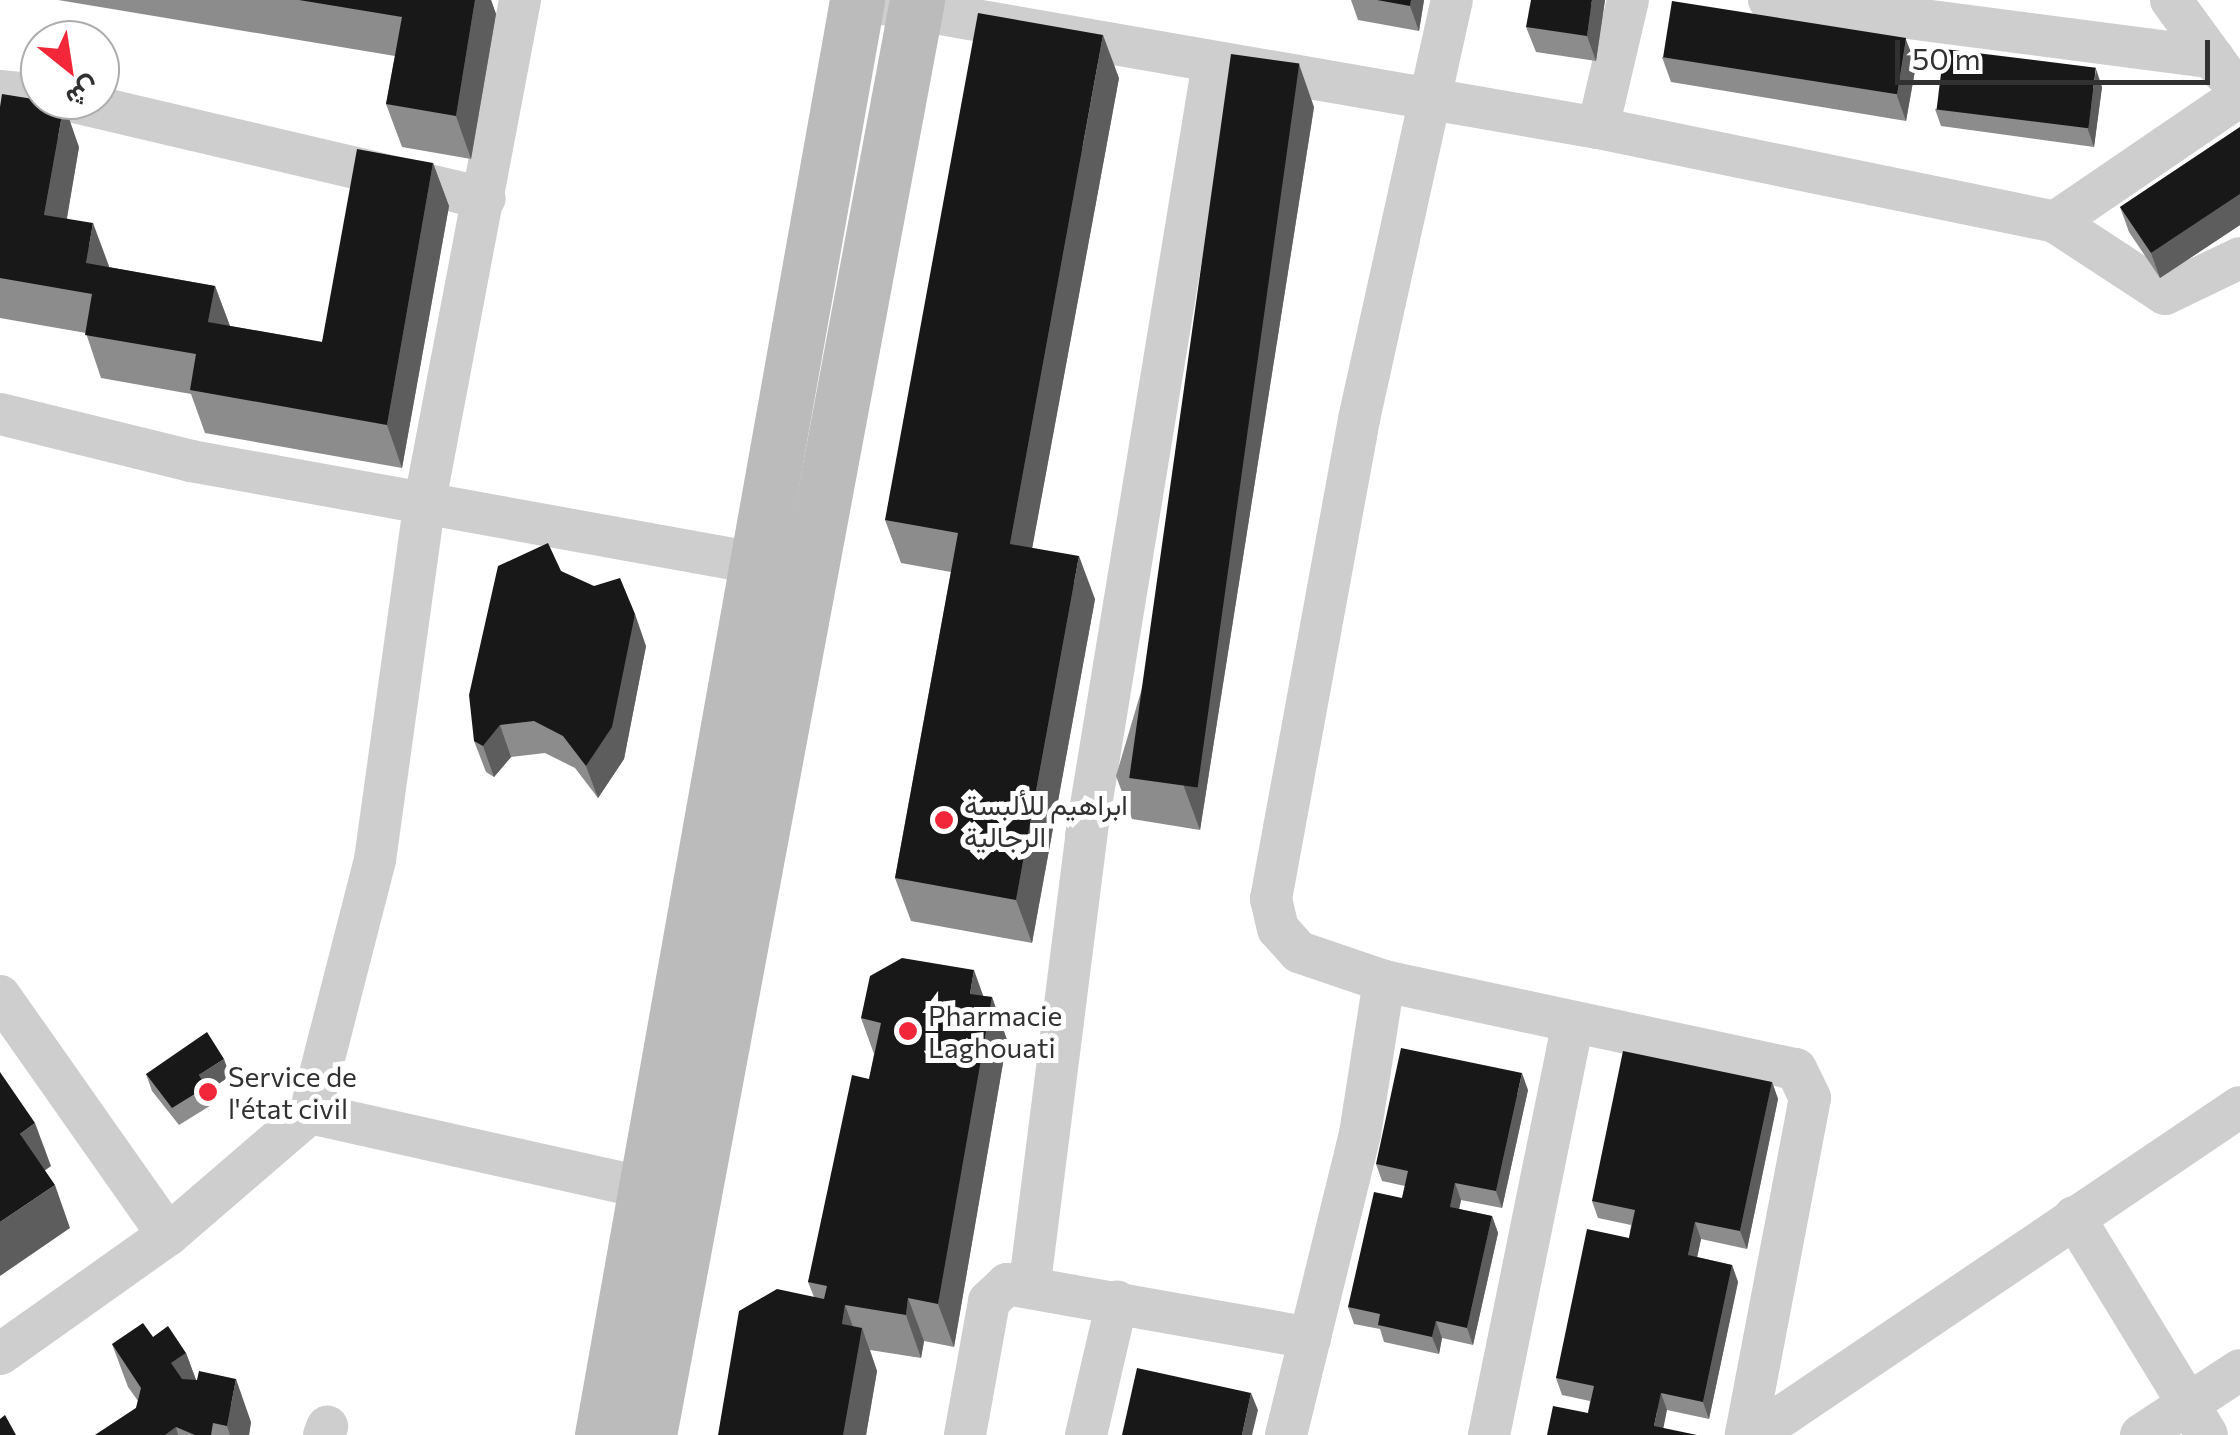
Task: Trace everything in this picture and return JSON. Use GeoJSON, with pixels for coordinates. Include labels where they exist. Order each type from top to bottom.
{"type":"FeatureCollection","features":[{"type":"Feature","properties":{"kind":"main road"},"geometry":{"type":"LineString","coordinates":[[649,1435],[670,1194],[756,563],[795,388],[858,0]]}},
{"type":"Feature","properties":{"kind":"main road"},"geometry":{"type":"LineString","coordinates":[[602,1435],[670,1194],[808,572],[917,5]]}},
{"type":"Feature","properties":{"kind":"street"},"geometry":{"type":"LineString","coordinates":[[0,1354],[168,1235],[310,1113],[376,860],[425,501],[520,0]]}},
{"type":"Feature","properties":{"kind":"street"},"geometry":{"type":"LineString","coordinates":[[858,0],[917,5],[1213,63],[1598,128],[2055,222],[2165,294],[2240,258]]}},
{"type":"Feature","properties":{"kind":"street"},"geometry":{"type":"LineString","coordinates":[[1452,0],[1271,899],[1278,929],[1299,952],[1384,982],[1796,1068],[1806,1081],[1746,1435]]}},
{"type":"Feature","properties":{"kind":"street"},"geometry":{"type":"LineString","coordinates":[[1598,128],[1628,0]]}},
{"type":"Feature","properties":{"kind":"street"},"geometry":{"type":"LineString","coordinates":[[1769,0],[1927,13],[2213,58]]}},
{"type":"Feature","properties":{"kind":"street"},"geometry":{"type":"LineString","coordinates":[[2055,222],[2240,95],[2172,0]]}},
{"type":"Feature","properties":{"kind":"street"},"geometry":{"type":"LineString","coordinates":[[1030,1282],[1086,836],[1213,63]]}},
{"type":"Feature","properties":{"kind":"street"},"geometry":{"type":"LineString","coordinates":[[120,113],[485,198]]}},
{"type":"Feature","properties":{"kind":"street"},"geometry":{"type":"LineString","coordinates":[[0,414],[191,462],[808,572]]}},
{"type":"Feature","properties":{"kind":"street"},"geometry":{"type":"LineString","coordinates":[[1286,1435],[1360,1134],[1384,982]]}},
{"type":"Feature","properties":{"kind":"street"},"geometry":{"type":"LineString","coordinates":[[0,996],[168,1235]]}},
{"type":"Feature","properties":{"kind":"street"},"geometry":{"type":"LineString","coordinates":[[1490,1435],[1573,1023]]}},
{"type":"Feature","properties":{"kind":"street"},"geometry":{"type":"LineString","coordinates":[[1754,1435],[2240,1107]]}},
{"type":"Feature","properties":{"kind":"street"},"geometry":{"type":"LineString","coordinates":[[310,1113],[670,1194]]}},
{"type":"Feature","properties":{"kind":"street"},"geometry":{"type":"LineString","coordinates":[[2074,1217],[2198,1419]]}},
{"type":"Feature","properties":{"kind":"street"},"geometry":{"type":"LineString","coordinates":[[964,1435],[989,1300],[1007,1284],[1030,1282],[1310,1338]]}},
{"type":"Feature","properties":{"kind":"street"},"geometry":{"type":"LineString","coordinates":[[1086,1435],[1117,1302]]}},
{"type":"Feature","properties":{"kind":"street"},"geometry":{"type":"LineString","coordinates":[[2141,1435],[2198,1419],[2240,1370]]}},
{"type":"Feature","properties":{"kind":"building"},"geometry":{"type":"Polygon","coordinates":[[[299,0],[475,0],[456,116],[386,104],[402,17],[299,0]]]}},
{"type":"Feature","properties":{"kind":"building"},"geometry":{"type":"Polygon","coordinates":[[[1377,0],[1411,0],[1410,6],[1377,0]]]}},
{"type":"Feature","properties":{"kind":"building"},"geometry":{"type":"Polygon","coordinates":[[[1531,0],[1592,0],[1587,36],[1526,27],[1531,0]]]}},
{"type":"Feature","properties":{"kind":"building"},"geometry":{"type":"Polygon","coordinates":[[[1672,1],[1906,38],[1897,94],[1663,57],[1672,1]]]}},
{"type":"Feature","properties":{"kind":"building"},"geometry":{"type":"Polygon","coordinates":[[[978,13],[1103,35],[1010,544],[1079,556],[1016,900],[895,878],[958,533],[885,520],[978,13]]]}},
{"type":"Feature","properties":{"kind":"building"},"geometry":{"type":"Polygon","coordinates":[[[1944,49],[2096,68],[2088,128],[1937,110],[1944,49]]]}},
{"type":"Feature","properties":{"kind":"building"},"geometry":{"type":"Polygon","coordinates":[[[1231,54],[1299,64],[1198,787],[1129,778],[1231,54]]]}},
{"type":"Feature","properties":{"kind":"building"},"geometry":{"type":"Polygon","coordinates":[[[2,94],[20,97],[20,120],[61,120],[44,215],[93,223],[86,263],[215,286],[208,322],[322,342],[357,149],[433,163],[387,425],[190,390],[196,354],[85,335],[92,294],[0,278],[2,94]]]}},
{"type":"Feature","properties":{"kind":"building"},"geometry":{"type":"Polygon","coordinates":[[[2240,127],[2240,194],[2151,253],[2120,207],[2240,127]]]}},
{"type":"Feature","properties":{"kind":"building"},"geometry":{"type":"Polygon","coordinates":[[[548,543],[561,571],[594,586],[620,578],[635,614],[612,727],[586,766],[563,736],[534,721],[500,725],[483,746],[474,741],[469,695],[498,566],[548,543]]]}},
{"type":"Feature","properties":{"kind":"building"},"geometry":{"type":"Polygon","coordinates":[[[902,958],[974,970],[970,994],[992,997],[938,1304],[908,1298],[906,1315],[845,1305],[842,1324],[862,1328],[843,1435],[718,1435],[739,1311],[777,1289],[824,1299],[827,1286],[808,1282],[852,1075],[869,1079],[881,1023],[861,1018],[870,976],[902,958]]]}},
{"type":"Feature","properties":{"kind":"building"},"geometry":{"type":"Polygon","coordinates":[[[207,1032],[224,1059],[199,1075],[206,1087],[172,1108],[146,1074],[207,1032]]]}},
{"type":"Feature","properties":{"kind":"building"},"geometry":{"type":"Polygon","coordinates":[[[1401,1048],[1522,1073],[1496,1191],[1455,1183],[1450,1207],[1492,1216],[1467,1328],[1436,1321],[1432,1337],[1378,1325],[1380,1314],[1348,1307],[1374,1192],[1402,1198],[1408,1171],[1376,1164],[1401,1048]]]}},
{"type":"Feature","properties":{"kind":"building"},"geometry":{"type":"Polygon","coordinates":[[[1623,1051],[1772,1082],[1740,1231],[1695,1222],[1688,1255],[1732,1265],[1703,1402],[1661,1393],[1654,1426],[1697,1435],[1547,1435],[1553,1406],[1588,1413],[1594,1386],[1556,1378],[1587,1229],[1629,1238],[1635,1210],[1592,1201],[1623,1051]]]}},
{"type":"Feature","properties":{"kind":"building"},"geometry":{"type":"Polygon","coordinates":[[[0,1072],[35,1123],[20,1134],[55,1185],[0,1222],[0,1072]]]}},
{"type":"Feature","properties":{"kind":"building"},"geometry":{"type":"Polygon","coordinates":[[[143,1323],[153,1337],[168,1326],[186,1353],[171,1363],[182,1379],[197,1380],[199,1371],[236,1379],[227,1426],[213,1423],[211,1435],[195,1435],[176,1427],[165,1435],[95,1435],[136,1408],[141,1388],[112,1344],[143,1323]]]}},
{"type":"Feature","properties":{"kind":"building"},"geometry":{"type":"Polygon","coordinates":[[[1137,1368],[1251,1393],[1242,1435],[1122,1435],[1137,1368]]]}},
{"type":"Feature","properties":{"kind":"building"},"geometry":{"type":"Polygon","coordinates":[[[5,1415],[16,1435],[0,1435],[0,1419],[5,1415]]]}},
{"type":"Feature","properties":{"kind":"place","name":"ابراهيم للألبسة الرجالية"},"geometry":{"type":"Point","coordinates":[944,820]}},
{"type":"Feature","properties":{"kind":"place","name":"Pharmacie Laghouati"},"geometry":{"type":"Point","coordinates":[908,1031]}},
{"type":"Feature","properties":{"kind":"place","name":"Service de l'état civil"},"geometry":{"type":"Point","coordinates":[208,1092]}}]}
